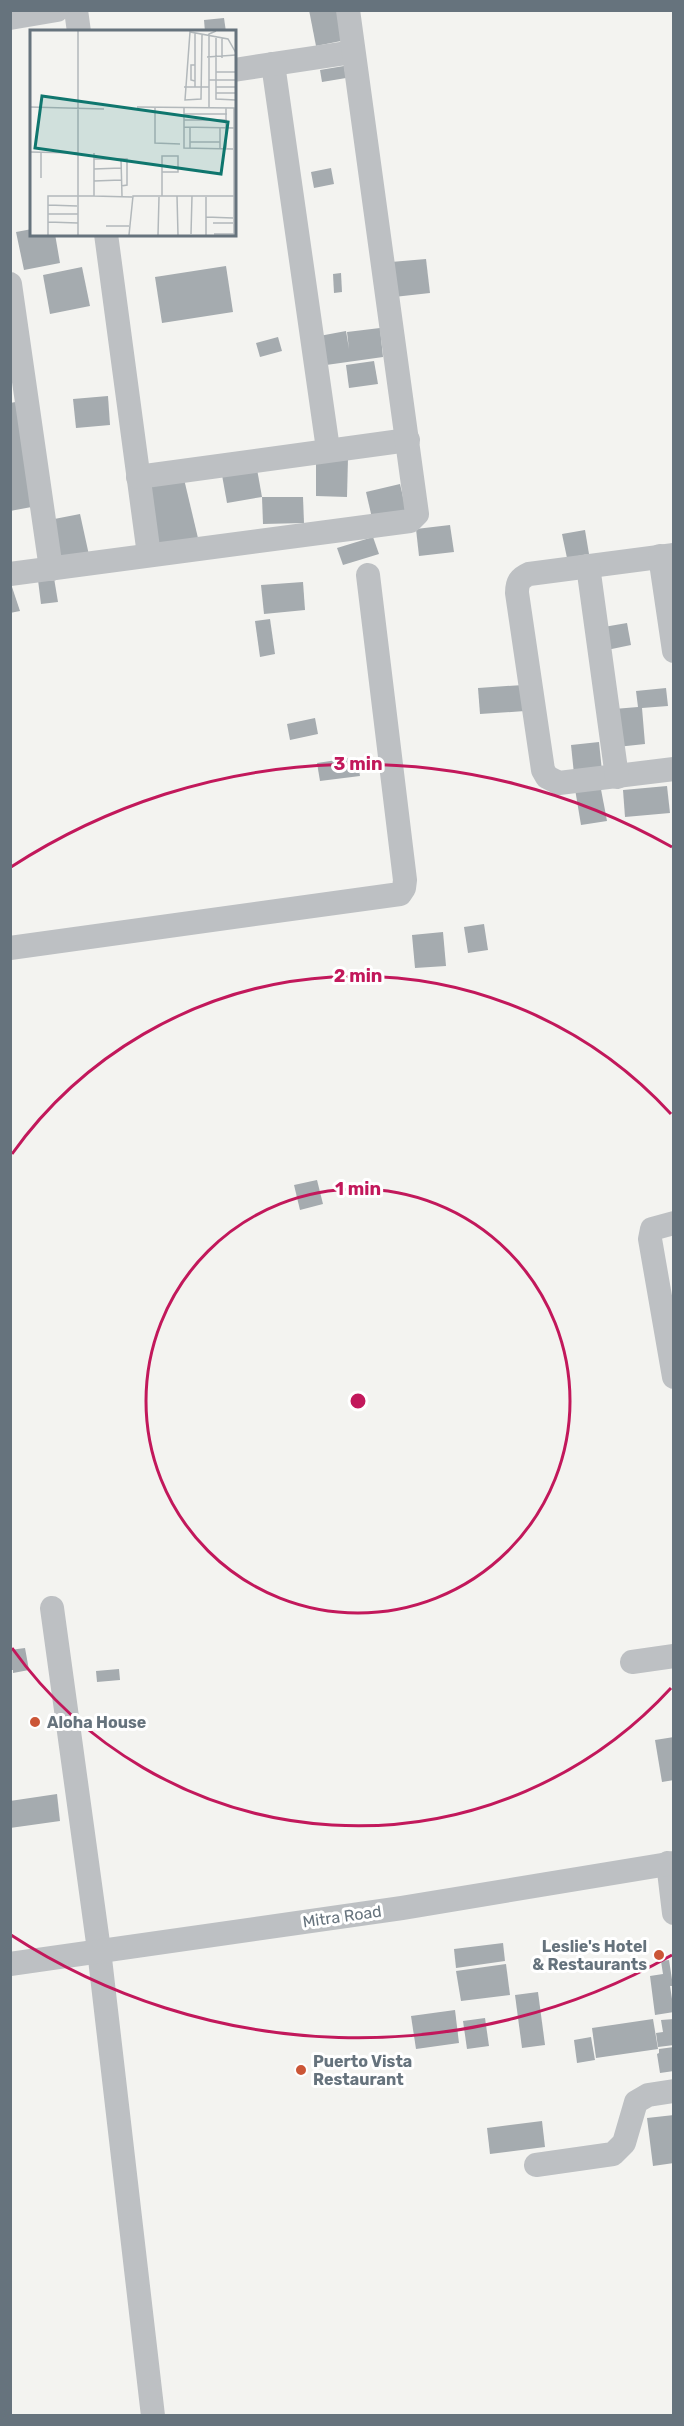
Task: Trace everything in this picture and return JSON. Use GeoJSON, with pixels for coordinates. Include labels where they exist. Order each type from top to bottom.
{"type":"FeatureCollection","features":[{"type":"Feature","properties":{"kind":"street"},"geometry":{"type":"LineString","coordinates":[[10,18],[57,10]]}},
{"type":"Feature","properties":{"kind":"street"},"geometry":{"type":"LineString","coordinates":[[76,10],[79,30]]}},
{"type":"Feature","properties":{"kind":"street"},"geometry":{"type":"LineString","coordinates":[[10,574],[414,519],[418,508],[348,10]]}},
{"type":"Feature","properties":{"kind":"street"},"geometry":{"type":"LineString","coordinates":[[236,70],[353,52]]}},
{"type":"Feature","properties":{"kind":"street"},"geometry":{"type":"LineString","coordinates":[[273,64],[328,449]]}},
{"type":"Feature","properties":{"kind":"street"},"geometry":{"type":"LineString","coordinates":[[106,236],[149,555]]}},
{"type":"Feature","properties":{"kind":"street"},"geometry":{"type":"LineString","coordinates":[[10,284],[51,568]]}},
{"type":"Feature","properties":{"kind":"street"},"geometry":{"type":"LineString","coordinates":[[138,477],[328,449],[408,440]]}},
{"type":"Feature","properties":{"kind":"street"},"geometry":{"type":"LineString","coordinates":[[674,651],[667,556],[529,574],[521,578],[517,585],[543,770],[547,777],[559,783],[674,770]]}},
{"type":"Feature","properties":{"kind":"street"},"geometry":{"type":"LineString","coordinates":[[588,566],[617,777]]}},
{"type":"Feature","properties":{"kind":"street"},"geometry":{"type":"LineString","coordinates":[[10,948],[400,894],[405,880],[368,575]]}},
{"type":"Feature","properties":{"kind":"street"},"geometry":{"type":"LineString","coordinates":[[674,1223],[657,1226],[650,1233],[668,1306],[674,1377]]}},
{"type":"Feature","properties":{"kind":"street"},"geometry":{"type":"LineString","coordinates":[[52,1608],[99,1950],[153,2415]]}},
{"type":"Feature","properties":{"kind":"street"},"geometry":{"type":"LineString","coordinates":[[632,1662],[674,1656]]}},
{"type":"Feature","properties":{"kind":"street"},"geometry":{"type":"LineString","coordinates":[[671,1863],[674,1912]]}},
{"type":"Feature","properties":{"kind":"street","name":"Mitra Road"},"geometry":{"type":"LineString","coordinates":[[12,1958],[99,1950],[402,1908],[671,1863]]}},
{"type":"Feature","properties":{"kind":"street"},"geometry":{"type":"LineString","coordinates":[[536,2165],[613,2154],[624,2142],[636,2102],[648,2095],[674,2091]]}},
{"type":"Feature","properties":{"kind":"building"},"geometry":{"type":"Polygon","coordinates":[[[309,10],[341,10],[346,40],[316,46],[309,10]]]}},
{"type":"Feature","properties":{"kind":"building"},"geometry":{"type":"Polygon","coordinates":[[[224,18],[226,30],[205,30],[204,20],[224,18]]]}},
{"type":"Feature","properties":{"kind":"building"},"geometry":{"type":"Polygon","coordinates":[[[344,66],[346,78],[322,82],[320,70],[344,66]]]}},
{"type":"Feature","properties":{"kind":"building"},"geometry":{"type":"Polygon","coordinates":[[[331,168],[334,184],[314,188],[311,172],[331,168]]]}},
{"type":"Feature","properties":{"kind":"building"},"geometry":{"type":"Polygon","coordinates":[[[30,229],[30,236],[55,236],[60,263],[24,270],[16,232],[30,229]]]}},
{"type":"Feature","properties":{"kind":"building"},"geometry":{"type":"Polygon","coordinates":[[[426,259],[430,293],[394,297],[391,262],[426,259]]]}},
{"type":"Feature","properties":{"kind":"building"},"geometry":{"type":"Polygon","coordinates":[[[226,266],[233,312],[162,323],[155,277],[226,266]]]}},
{"type":"Feature","properties":{"kind":"building"},"geometry":{"type":"Polygon","coordinates":[[[82,267],[90,306],[50,314],[43,275],[82,267]]]}},
{"type":"Feature","properties":{"kind":"building"},"geometry":{"type":"Polygon","coordinates":[[[341,273],[342,292],[334,293],[333,274],[341,273]]]}},
{"type":"Feature","properties":{"kind":"building"},"geometry":{"type":"Polygon","coordinates":[[[380,328],[383,357],[319,366],[314,337],[346,331],[349,349],[347,332],[380,328]]]}},
{"type":"Feature","properties":{"kind":"building"},"geometry":{"type":"Polygon","coordinates":[[[278,337],[282,351],[260,357],[256,343],[278,337]]]}},
{"type":"Feature","properties":{"kind":"building"},"geometry":{"type":"Polygon","coordinates":[[[374,361],[378,384],[349,388],[346,365],[374,361]]]}},
{"type":"Feature","properties":{"kind":"building"},"geometry":{"type":"Polygon","coordinates":[[[108,396],[110,425],[76,428],[73,399],[108,396]]]}},
{"type":"Feature","properties":{"kind":"building"},"geometry":{"type":"Polygon","coordinates":[[[21,401],[37,506],[10,511],[10,403],[21,401]]]}},
{"type":"Feature","properties":{"kind":"building"},"geometry":{"type":"Polygon","coordinates":[[[316,457],[348,458],[347,497],[316,496],[316,457]]]}},
{"type":"Feature","properties":{"kind":"building"},"geometry":{"type":"Polygon","coordinates":[[[257,469],[262,497],[227,503],[222,475],[257,469]]]}},
{"type":"Feature","properties":{"kind":"building"},"geometry":{"type":"Polygon","coordinates":[[[184,479],[198,538],[154,548],[141,489],[184,479]]]}},
{"type":"Feature","properties":{"kind":"building"},"geometry":{"type":"Polygon","coordinates":[[[400,484],[406,510],[372,518],[366,492],[400,484]]]}},
{"type":"Feature","properties":{"kind":"building"},"geometry":{"type":"Polygon","coordinates":[[[262,497],[303,497],[304,523],[263,524],[262,497]]]}},
{"type":"Feature","properties":{"kind":"building"},"geometry":{"type":"Polygon","coordinates":[[[80,514],[89,555],[53,562],[44,521],[80,514]]]}},
{"type":"Feature","properties":{"kind":"building"},"geometry":{"type":"Polygon","coordinates":[[[450,525],[454,552],[419,556],[416,529],[450,525]]]}},
{"type":"Feature","properties":{"kind":"building"},"geometry":{"type":"Polygon","coordinates":[[[585,530],[589,554],[567,558],[562,534],[585,530]]]}},
{"type":"Feature","properties":{"kind":"building"},"geometry":{"type":"Polygon","coordinates":[[[373,537],[379,554],[343,565],[337,548],[373,537]]]}},
{"type":"Feature","properties":{"kind":"building"},"geometry":{"type":"Polygon","coordinates":[[[54,578],[58,602],[41,604],[38,580],[54,578]]]}},
{"type":"Feature","properties":{"kind":"building"},"geometry":{"type":"Polygon","coordinates":[[[10,581],[20,611],[10,613],[10,581]]]}},
{"type":"Feature","properties":{"kind":"building"},"geometry":{"type":"Polygon","coordinates":[[[303,582],[305,610],[264,614],[261,585],[303,582]]]}},
{"type":"Feature","properties":{"kind":"building"},"geometry":{"type":"Polygon","coordinates":[[[270,619],[275,654],[260,657],[255,621],[270,619]]]}},
{"type":"Feature","properties":{"kind":"building"},"geometry":{"type":"Polygon","coordinates":[[[627,623],[631,645],[602,651],[598,628],[627,623]]]}},
{"type":"Feature","properties":{"kind":"building"},"geometry":{"type":"Polygon","coordinates":[[[523,685],[525,711],[480,714],[478,688],[523,685]]]}},
{"type":"Feature","properties":{"kind":"building"},"geometry":{"type":"Polygon","coordinates":[[[666,688],[668,706],[642,708],[645,744],[617,747],[614,709],[638,707],[636,691],[666,688]]]}},
{"type":"Feature","properties":{"kind":"building"},"geometry":{"type":"Polygon","coordinates":[[[315,718],[318,734],[290,740],[287,724],[315,718]]]}},
{"type":"Feature","properties":{"kind":"building"},"geometry":{"type":"Polygon","coordinates":[[[599,742],[602,771],[574,774],[571,745],[599,742]]]}},
{"type":"Feature","properties":{"kind":"building"},"geometry":{"type":"Polygon","coordinates":[[[357,757],[360,776],[320,781],[317,763],[357,757]]]}},
{"type":"Feature","properties":{"kind":"building"},"geometry":{"type":"Polygon","coordinates":[[[600,784],[607,821],[581,825],[575,789],[600,784]]]}},
{"type":"Feature","properties":{"kind":"building"},"geometry":{"type":"Polygon","coordinates":[[[667,786],[670,813],[625,817],[623,790],[667,786]]]}},
{"type":"Feature","properties":{"kind":"building"},"geometry":{"type":"Polygon","coordinates":[[[484,924],[488,950],[468,953],[464,927],[484,924]]]}},
{"type":"Feature","properties":{"kind":"building"},"geometry":{"type":"Polygon","coordinates":[[[443,932],[446,966],[415,968],[412,935],[443,932]]]}},
{"type":"Feature","properties":{"kind":"building"},"geometry":{"type":"Polygon","coordinates":[[[317,1180],[323,1204],[300,1210],[294,1185],[317,1180]]]}},
{"type":"Feature","properties":{"kind":"building"},"geometry":{"type":"Polygon","coordinates":[[[25,1648],[29,1670],[13,1673],[13,1670],[10,1670],[10,1650],[25,1648]]]}},
{"type":"Feature","properties":{"kind":"building"},"geometry":{"type":"Polygon","coordinates":[[[119,1669],[120,1680],[97,1682],[96,1671],[119,1669]]]}},
{"type":"Feature","properties":{"kind":"building"},"geometry":{"type":"Polygon","coordinates":[[[674,1737],[674,1780],[662,1782],[655,1740],[674,1737]]]}},
{"type":"Feature","properties":{"kind":"building"},"geometry":{"type":"Polygon","coordinates":[[[57,1794],[60,1821],[10,1828],[10,1801],[57,1794]]]}},
{"type":"Feature","properties":{"kind":"building"},"geometry":{"type":"Polygon","coordinates":[[[503,1943],[505,1961],[456,1968],[454,1949],[503,1943]]]}},
{"type":"Feature","properties":{"kind":"building"},"geometry":{"type":"Polygon","coordinates":[[[669,1960],[674,2012],[655,2015],[650,1976],[663,1974],[661,1961],[669,1960]]]}},
{"type":"Feature","properties":{"kind":"building"},"geometry":{"type":"Polygon","coordinates":[[[506,1964],[510,1995],[461,2001],[456,1971],[506,1964]]]}},
{"type":"Feature","properties":{"kind":"building"},"geometry":{"type":"Polygon","coordinates":[[[538,1992],[545,2045],[522,2048],[515,1995],[538,1992]]]}},
{"type":"Feature","properties":{"kind":"building"},"geometry":{"type":"Polygon","coordinates":[[[455,2010],[459,2043],[416,2049],[411,2016],[455,2010]]]}},
{"type":"Feature","properties":{"kind":"building"},"geometry":{"type":"Polygon","coordinates":[[[485,2018],[489,2046],[467,2049],[463,2021],[485,2018]]]}},
{"type":"Feature","properties":{"kind":"building"},"geometry":{"type":"Polygon","coordinates":[[[653,2019],[658,2049],[596,2058],[592,2028],[653,2019]]]}},
{"type":"Feature","properties":{"kind":"building"},"geometry":{"type":"Polygon","coordinates":[[[674,2019],[674,2045],[658,2047],[656,2033],[663,2032],[661,2020],[674,2019]]]}},
{"type":"Feature","properties":{"kind":"building"},"geometry":{"type":"Polygon","coordinates":[[[591,2037],[595,2060],[577,2063],[574,2040],[591,2037]]]}},
{"type":"Feature","properties":{"kind":"building"},"geometry":{"type":"Polygon","coordinates":[[[674,2047],[674,2071],[660,2073],[657,2054],[659,2049],[674,2047]]]}},
{"type":"Feature","properties":{"kind":"building"},"geometry":{"type":"Polygon","coordinates":[[[674,2115],[674,2163],[653,2166],[647,2118],[674,2115]]]}},
{"type":"Feature","properties":{"kind":"building"},"geometry":{"type":"Polygon","coordinates":[[[542,2121],[545,2147],[490,2154],[487,2128],[542,2121]]]}},
{"type":"Feature","properties":{"kind":"place","name":"Aloha House"},"geometry":{"type":"Point","coordinates":[35,1722]}},
{"type":"Feature","properties":{"kind":"place","name":"Leslie's Hotel & Restaurants"},"geometry":{"type":"Point","coordinates":[659,1955]}},
{"type":"Feature","properties":{"kind":"place","name":"Puerto Vista Restaurant"},"geometry":{"type":"Point","coordinates":[301,2070]}}]}
